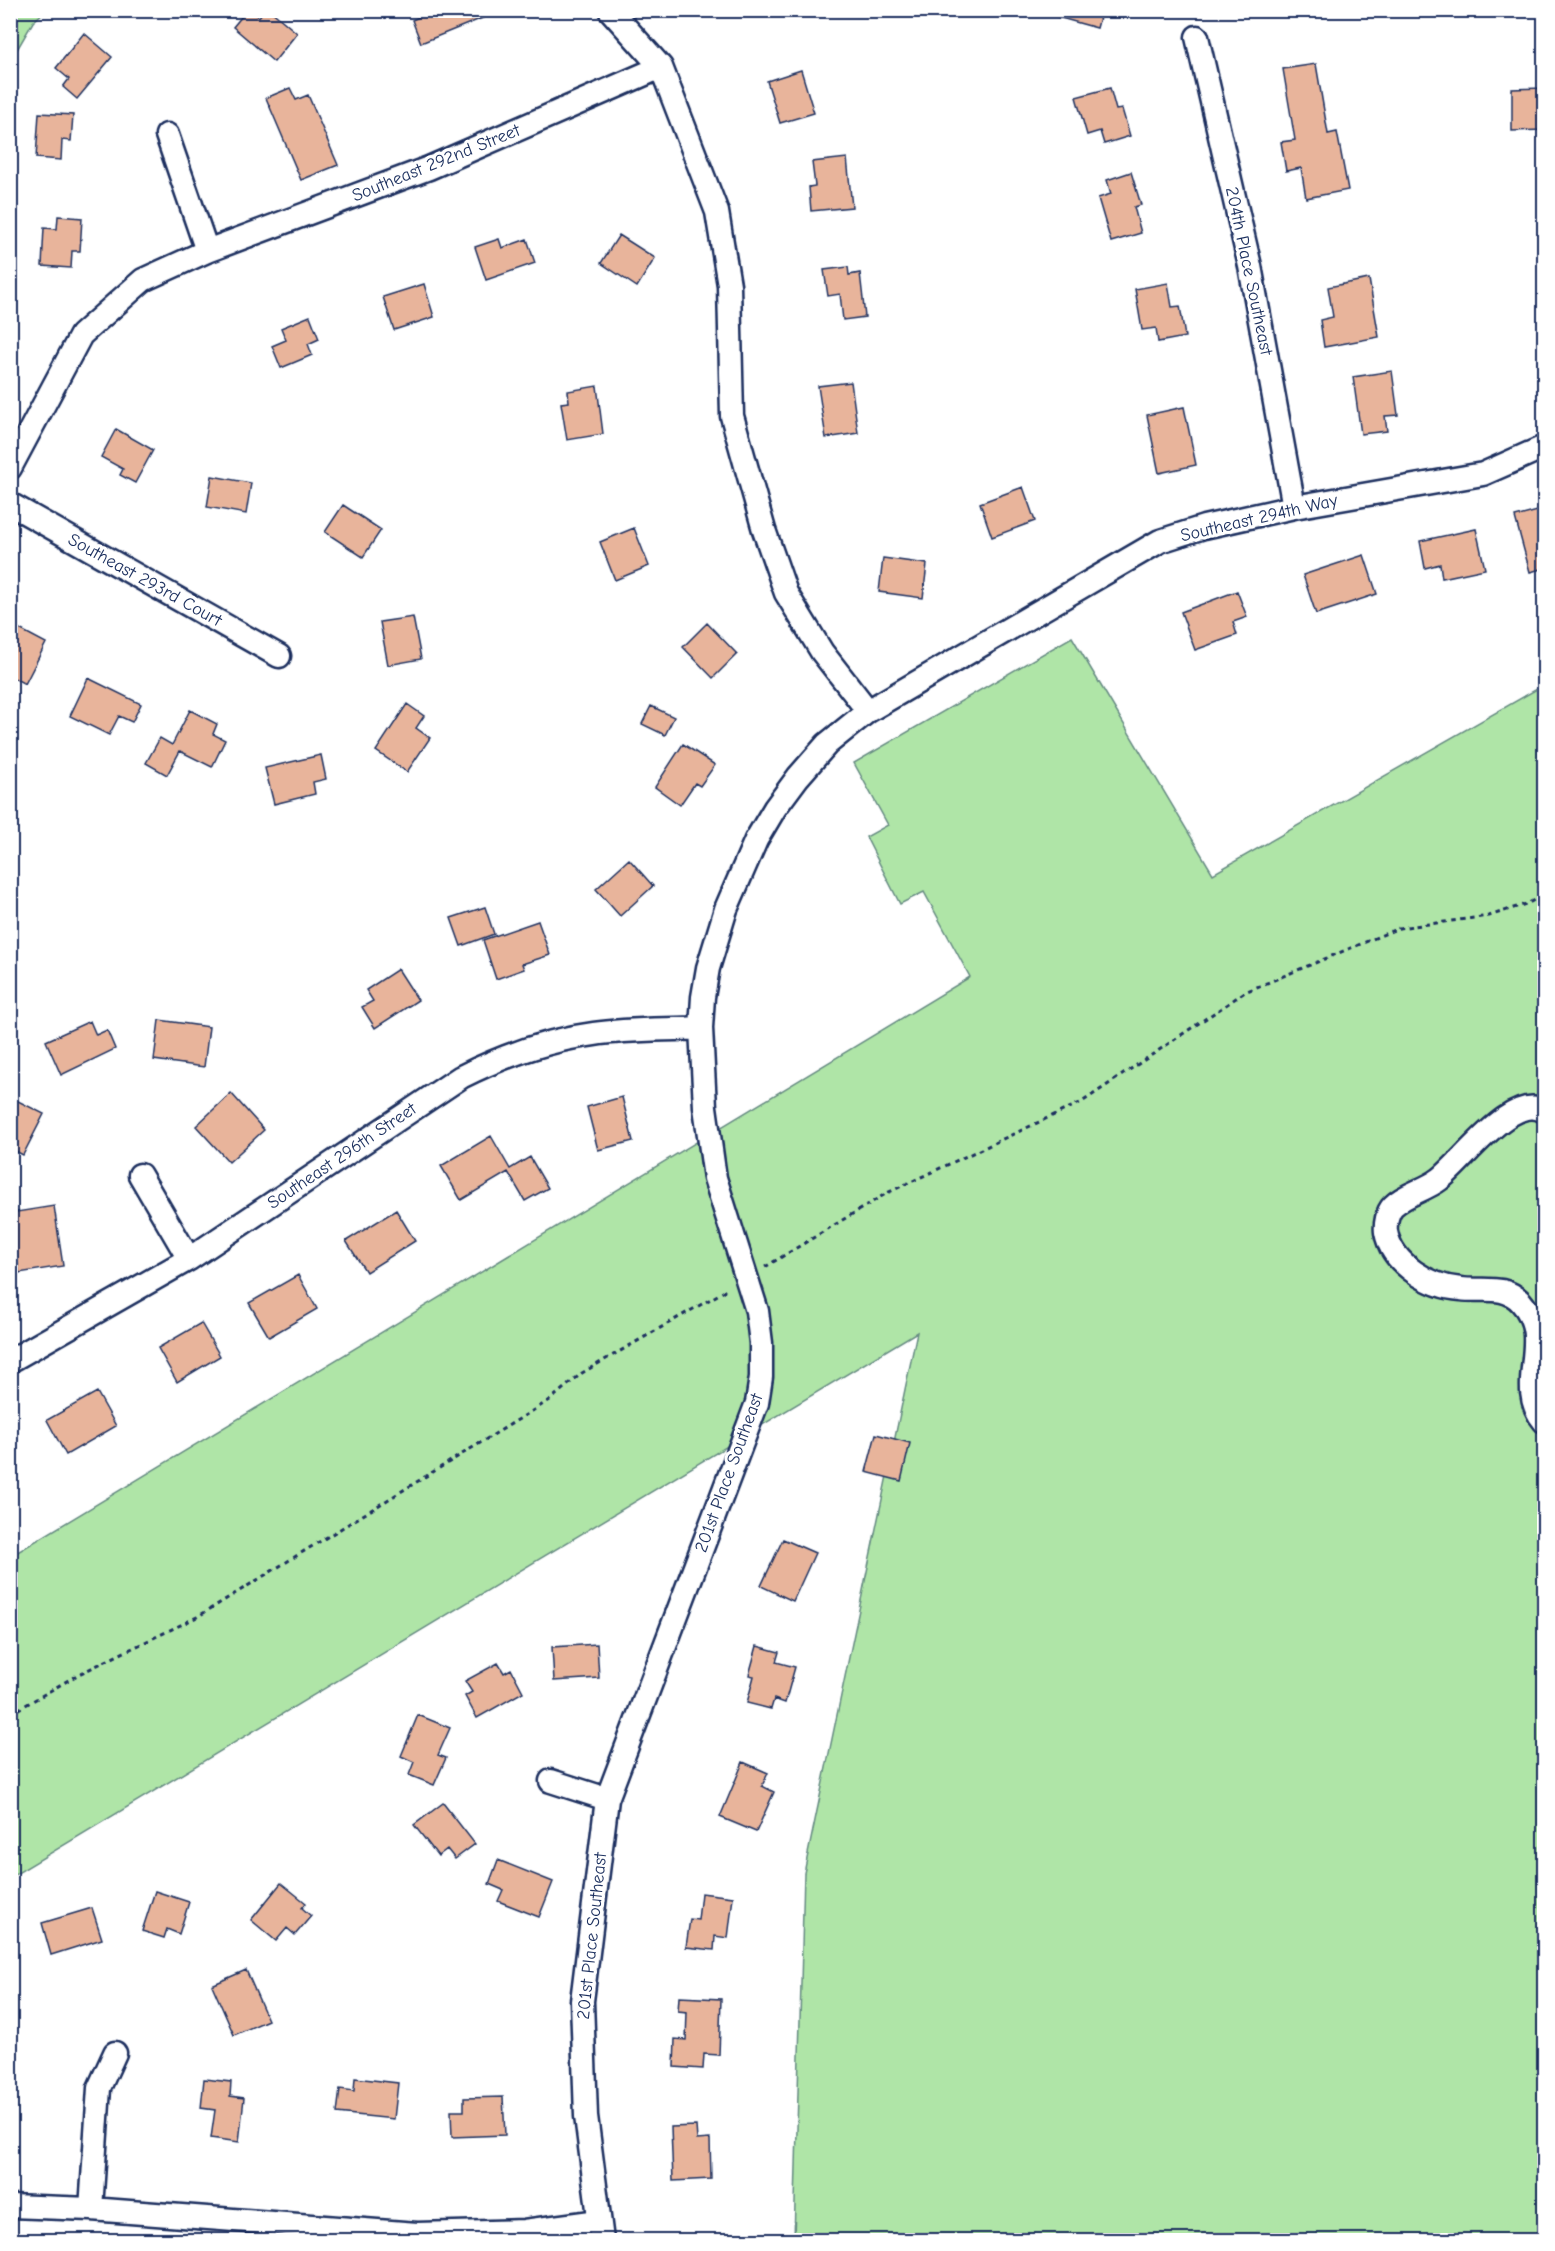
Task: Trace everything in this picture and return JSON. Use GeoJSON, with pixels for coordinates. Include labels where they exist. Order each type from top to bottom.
{"type":"FeatureCollection","features":[{"type":"Feature","properties":{"kind":"street"},"geometry":{"type":"LineString","coordinates":[[610,10],[661,67],[717,212],[729,285],[732,416],[764,530],[786,593],[822,652],[868,711]]}},
{"type":"Feature","properties":{"kind":"street","name":"204th Place Southeast"},"geometry":{"type":"LineString","coordinates":[[1197,37],[1250,267],[1294,507]]}},
{"type":"Feature","properties":{"kind":"street","name":"Southeast 292nd Street"},"geometry":{"type":"LineString","coordinates":[[10,468],[81,335],[142,280],[207,251],[429,168],[661,67]]}},
{"type":"Feature","properties":{"kind":"street"},"geometry":{"type":"LineString","coordinates":[[167,135],[207,251]]}},
{"type":"Feature","properties":{"kind":"street","name":"Southeast 294th Way"},"geometry":{"type":"LineString","coordinates":[[868,711],[1160,542],[1204,527],[1294,507],[1483,474],[1545,447]]}},
{"type":"Feature","properties":{"kind":"street","name":"Southeast 293rd Court"},"geometry":{"type":"LineString","coordinates":[[10,504],[279,656]]}},
{"type":"Feature","properties":{"kind":"street","name":"201st Place Southeast"},"geometry":{"type":"LineString","coordinates":[[600,2231],[586,2116],[582,2001],[607,1798],[757,1403],[761,1377],[761,1344],[757,1311],[715,1178],[705,1107],[701,1028],[708,968],[726,909],[756,840],[775,808],[827,744],[868,711]]}},
{"type":"Feature","properties":{"kind":"street","name":"Southeast 296th Street"},"geometry":{"type":"LineString","coordinates":[[10,1361],[189,1259],[461,1077],[494,1061],[558,1040],[595,1034],[701,1028]]}},
{"type":"Feature","properties":{"kind":"street"},"geometry":{"type":"LineString","coordinates":[[1545,1111],[1530,1106],[1517,1111],[1489,1130],[1439,1180],[1392,1207],[1387,1218],[1386,1231],[1397,1256],[1420,1275],[1442,1286],[1461,1290],[1497,1289],[1513,1295],[1522,1302],[1534,1320],[1538,1335],[1531,1396],[1545,1421]]}},
{"type":"Feature","properties":{"kind":"street"},"geometry":{"type":"LineString","coordinates":[[140,1175],[189,1259]]}},
{"type":"Feature","properties":{"kind":"street"},"geometry":{"type":"LineString","coordinates":[[551,1781],[607,1798]]}},
{"type":"Feature","properties":{"kind":"street"},"geometry":{"type":"LineString","coordinates":[[91,2209],[99,2088],[115,2053]]}},
{"type":"Feature","properties":{"kind":"street"},"geometry":{"type":"LineString","coordinates":[[10,2206],[91,2209],[417,2234],[600,2231]]}},
{"type":"Feature","properties":{"kind":"path"},"geometry":{"type":"LineString","coordinates":[[10,1713],[79,1674],[197,1617],[550,1400],[582,1373],[747,1278],[887,1193],[1082,1102],[1245,992],[1399,928],[1489,916],[1529,903],[1545,894]]}},
{"type":"Feature","properties":{"kind":"green space"},"geometry":{"type":"Polygon","coordinates":[[[11,10],[45,11],[33,22],[11,60],[11,10]]]}},
{"type":"Feature","properties":{"kind":"green space"},"geometry":{"type":"Polygon","coordinates":[[[1072,637],[1213,874],[1544,685],[1544,2240],[794,2240],[804,1873],[917,1332],[11,1877],[11,1556],[970,977],[924,892],[900,904],[866,837],[888,825],[854,763],[1072,637]]]}},
{"type":"Feature","properties":{"kind":"building"},"geometry":{"type":"Polygon","coordinates":[[[247,10],[251,10],[259,17],[264,10],[270,10],[297,33],[274,62],[233,27],[247,10]]]}},
{"type":"Feature","properties":{"kind":"building"},"geometry":{"type":"Polygon","coordinates":[[[424,10],[500,11],[421,43],[412,20],[426,14],[424,10]]]}},
{"type":"Feature","properties":{"kind":"building"},"geometry":{"type":"Polygon","coordinates":[[[1050,10],[1102,10],[1097,28],[1050,15],[1050,10]]]}},
{"type":"Feature","properties":{"kind":"building"},"geometry":{"type":"Polygon","coordinates":[[[84,33],[112,57],[77,99],[63,87],[69,79],[56,68],[84,33]]]}},
{"type":"Feature","properties":{"kind":"building"},"geometry":{"type":"Polygon","coordinates":[[[1316,64],[1328,134],[1337,132],[1348,190],[1306,198],[1301,168],[1286,171],[1281,142],[1295,140],[1283,69],[1316,64]]]}},
{"type":"Feature","properties":{"kind":"building"},"geometry":{"type":"Polygon","coordinates":[[[801,70],[814,113],[780,123],[767,81],[801,70]]]}},
{"type":"Feature","properties":{"kind":"building"},"geometry":{"type":"Polygon","coordinates":[[[290,88],[296,100],[308,95],[338,165],[301,180],[266,98],[290,88]]]}},
{"type":"Feature","properties":{"kind":"building"},"geometry":{"type":"Polygon","coordinates":[[[1110,88],[1116,110],[1122,109],[1130,136],[1104,144],[1100,131],[1087,135],[1076,97],[1110,88]]]}},
{"type":"Feature","properties":{"kind":"building"},"geometry":{"type":"Polygon","coordinates":[[[1545,88],[1545,130],[1512,131],[1512,89],[1545,88]]]}},
{"type":"Feature","properties":{"kind":"building"},"geometry":{"type":"Polygon","coordinates":[[[39,113],[73,115],[71,141],[62,140],[61,160],[36,158],[39,113]]]}},
{"type":"Feature","properties":{"kind":"building"},"geometry":{"type":"Polygon","coordinates":[[[847,158],[852,207],[811,211],[809,187],[815,186],[812,162],[847,158]]]}},
{"type":"Feature","properties":{"kind":"building"},"geometry":{"type":"Polygon","coordinates":[[[1131,172],[1141,205],[1134,207],[1141,233],[1111,242],[1098,198],[1111,194],[1107,180],[1131,172]]]}},
{"type":"Feature","properties":{"kind":"building"},"geometry":{"type":"Polygon","coordinates":[[[58,216],[82,218],[80,251],[72,251],[71,268],[42,266],[44,228],[57,229],[58,216]]]}},
{"type":"Feature","properties":{"kind":"building"},"geometry":{"type":"Polygon","coordinates":[[[619,235],[655,258],[637,287],[601,263],[619,235]]]}},
{"type":"Feature","properties":{"kind":"building"},"geometry":{"type":"Polygon","coordinates":[[[499,239],[502,248],[527,239],[535,263],[486,280],[475,247],[499,239]]]}},
{"type":"Feature","properties":{"kind":"building"},"geometry":{"type":"Polygon","coordinates":[[[848,267],[849,275],[860,273],[865,317],[843,320],[840,294],[828,296],[824,270],[848,267]]]}},
{"type":"Feature","properties":{"kind":"building"},"geometry":{"type":"Polygon","coordinates":[[[1369,279],[1379,337],[1324,347],[1320,320],[1333,317],[1328,287],[1369,279]]]}},
{"type":"Feature","properties":{"kind":"building"},"geometry":{"type":"Polygon","coordinates":[[[1168,283],[1172,307],[1180,306],[1185,337],[1158,342],[1156,328],[1142,330],[1135,289],[1168,283]]]}},
{"type":"Feature","properties":{"kind":"building"},"geometry":{"type":"Polygon","coordinates":[[[424,284],[434,317],[394,330],[383,297],[424,284]]]}},
{"type":"Feature","properties":{"kind":"building"},"geometry":{"type":"Polygon","coordinates":[[[310,316],[319,339],[308,344],[312,355],[281,368],[272,346],[286,340],[281,328],[310,316]]]}},
{"type":"Feature","properties":{"kind":"building"},"geometry":{"type":"Polygon","coordinates":[[[1392,371],[1398,415],[1385,416],[1387,431],[1361,434],[1353,377],[1392,371]]]}},
{"type":"Feature","properties":{"kind":"building"},"geometry":{"type":"Polygon","coordinates":[[[851,382],[858,433],[826,438],[818,386],[851,382]]]}},
{"type":"Feature","properties":{"kind":"building"},"geometry":{"type":"Polygon","coordinates":[[[597,386],[603,434],[567,440],[561,403],[569,402],[568,391],[597,386]]]}},
{"type":"Feature","properties":{"kind":"building"},"geometry":{"type":"Polygon","coordinates":[[[1184,407],[1196,465],[1159,473],[1147,415],[1184,407]]]}},
{"type":"Feature","properties":{"kind":"building"},"geometry":{"type":"Polygon","coordinates":[[[116,429],[153,450],[135,483],[120,475],[123,469],[101,457],[116,429]]]}},
{"type":"Feature","properties":{"kind":"building"},"geometry":{"type":"Polygon","coordinates":[[[212,476],[251,483],[246,514],[207,507],[212,476]]]}},
{"type":"Feature","properties":{"kind":"building"},"geometry":{"type":"Polygon","coordinates":[[[1023,487],[1035,521],[992,537],[980,503],[1023,487]]]}},
{"type":"Feature","properties":{"kind":"building"},"geometry":{"type":"Polygon","coordinates":[[[343,505],[381,530],[363,557],[325,532],[343,505]]]}},
{"type":"Feature","properties":{"kind":"building"},"geometry":{"type":"Polygon","coordinates":[[[1545,509],[1545,568],[1530,572],[1515,517],[1545,509]]]}},
{"type":"Feature","properties":{"kind":"building"},"geometry":{"type":"Polygon","coordinates":[[[634,528],[649,566],[615,580],[600,542],[634,528]]]}},
{"type":"Feature","properties":{"kind":"building"},"geometry":{"type":"Polygon","coordinates":[[[1476,529],[1485,569],[1442,578],[1440,564],[1425,568],[1420,541],[1476,529]]]}},
{"type":"Feature","properties":{"kind":"building"},"geometry":{"type":"Polygon","coordinates":[[[1364,555],[1377,594],[1316,614],[1303,575],[1364,555]]]}},
{"type":"Feature","properties":{"kind":"building"},"geometry":{"type":"Polygon","coordinates":[[[883,558],[927,564],[923,598],[879,592],[883,558]]]}},
{"type":"Feature","properties":{"kind":"building"},"geometry":{"type":"Polygon","coordinates":[[[1237,591],[1247,617],[1233,622],[1237,635],[1195,650],[1181,612],[1237,591]]]}},
{"type":"Feature","properties":{"kind":"building"},"geometry":{"type":"Polygon","coordinates":[[[413,617],[421,659],[388,665],[380,622],[413,617]]]}},
{"type":"Feature","properties":{"kind":"building"},"geometry":{"type":"Polygon","coordinates":[[[707,623],[737,654],[713,678],[683,647],[707,623]]]}},
{"type":"Feature","properties":{"kind":"building"},"geometry":{"type":"Polygon","coordinates":[[[10,624],[46,643],[25,684],[10,676],[10,624]]]}},
{"type":"Feature","properties":{"kind":"building"},"geometry":{"type":"Polygon","coordinates":[[[88,678],[141,704],[132,722],[119,716],[109,735],[70,716],[88,678]]]}},
{"type":"Feature","properties":{"kind":"building"},"geometry":{"type":"Polygon","coordinates":[[[407,704],[424,716],[416,728],[430,738],[407,772],[376,751],[407,704]]]}},
{"type":"Feature","properties":{"kind":"building"},"geometry":{"type":"Polygon","coordinates":[[[651,706],[674,717],[665,735],[642,724],[651,706]]]}},
{"type":"Feature","properties":{"kind":"building"},"geometry":{"type":"Polygon","coordinates":[[[190,710],[217,724],[213,734],[225,740],[212,767],[180,751],[167,775],[146,763],[160,738],[172,745],[190,710]]]}},
{"type":"Feature","properties":{"kind":"building"},"geometry":{"type":"Polygon","coordinates":[[[683,744],[715,765],[700,786],[695,783],[680,805],[655,787],[683,744]]]}},
{"type":"Feature","properties":{"kind":"building"},"geometry":{"type":"Polygon","coordinates":[[[321,755],[326,779],[313,782],[315,794],[274,804],[265,768],[321,755]]]}},
{"type":"Feature","properties":{"kind":"building"},"geometry":{"type":"Polygon","coordinates":[[[629,859],[653,886],[620,916],[596,889],[629,859]]]}},
{"type":"Feature","properties":{"kind":"building"},"geometry":{"type":"Polygon","coordinates":[[[485,907],[494,934],[461,946],[451,918],[485,907]]]}},
{"type":"Feature","properties":{"kind":"building"},"geometry":{"type":"Polygon","coordinates":[[[538,921],[550,955],[522,964],[524,969],[496,979],[483,940],[538,921]]]}},
{"type":"Feature","properties":{"kind":"building"},"geometry":{"type":"Polygon","coordinates":[[[398,969],[418,1000],[375,1028],[362,1007],[373,1001],[366,990],[398,969]]]}},
{"type":"Feature","properties":{"kind":"building"},"geometry":{"type":"Polygon","coordinates":[[[159,1020],[209,1027],[204,1067],[154,1060],[159,1020]]]}},
{"type":"Feature","properties":{"kind":"building"},"geometry":{"type":"Polygon","coordinates":[[[90,1021],[96,1035],[107,1030],[115,1049],[61,1075],[46,1041],[90,1021]]]}},
{"type":"Feature","properties":{"kind":"building"},"geometry":{"type":"Polygon","coordinates":[[[231,1093],[264,1130],[229,1162],[196,1126],[231,1093]]]}},
{"type":"Feature","properties":{"kind":"building"},"geometry":{"type":"Polygon","coordinates":[[[10,1097],[44,1114],[23,1155],[10,1148],[10,1097]]]}},
{"type":"Feature","properties":{"kind":"building"},"geometry":{"type":"Polygon","coordinates":[[[622,1097],[633,1141],[598,1150],[587,1107],[622,1097]]]}},
{"type":"Feature","properties":{"kind":"building"},"geometry":{"type":"Polygon","coordinates":[[[491,1136],[510,1169],[530,1157],[548,1188],[525,1201],[508,1172],[461,1200],[441,1166],[491,1136]]]}},
{"type":"Feature","properties":{"kind":"building"},"geometry":{"type":"Polygon","coordinates":[[[54,1206],[63,1266],[19,1273],[10,1213],[54,1206]]]}},
{"type":"Feature","properties":{"kind":"building"},"geometry":{"type":"Polygon","coordinates":[[[396,1210],[415,1241],[366,1272],[346,1241],[396,1210]]]}},
{"type":"Feature","properties":{"kind":"building"},"geometry":{"type":"Polygon","coordinates":[[[298,1275],[317,1309],[269,1337],[249,1303],[298,1275]]]}},
{"type":"Feature","properties":{"kind":"building"},"geometry":{"type":"Polygon","coordinates":[[[201,1323],[220,1356],[177,1382],[158,1348],[201,1323]]]}},
{"type":"Feature","properties":{"kind":"building"},"geometry":{"type":"Polygon","coordinates":[[[97,1392],[116,1426],[66,1455],[47,1420],[97,1392]]]}},
{"type":"Feature","properties":{"kind":"building"},"geometry":{"type":"Polygon","coordinates":[[[876,1434],[910,1443],[901,1481],[866,1472],[876,1434]]]}},
{"type":"Feature","properties":{"kind":"building"},"geometry":{"type":"Polygon","coordinates":[[[783,1539],[815,1553],[793,1601],[761,1586],[783,1539]]]}},
{"type":"Feature","properties":{"kind":"building"},"geometry":{"type":"Polygon","coordinates":[[[597,1644],[599,1678],[554,1681],[552,1647],[597,1644]]]}},
{"type":"Feature","properties":{"kind":"building"},"geometry":{"type":"Polygon","coordinates":[[[757,1646],[779,1652],[776,1662],[795,1667],[785,1703],[774,1699],[771,1709],[747,1703],[754,1676],[749,1675],[757,1646]]]}},
{"type":"Feature","properties":{"kind":"building"},"geometry":{"type":"Polygon","coordinates":[[[498,1663],[504,1673],[511,1669],[523,1692],[477,1718],[465,1696],[472,1692],[465,1681],[498,1663]]]}},
{"type":"Feature","properties":{"kind":"building"},"geometry":{"type":"Polygon","coordinates":[[[418,1715],[450,1728],[438,1755],[446,1758],[434,1785],[409,1775],[414,1762],[401,1756],[418,1715]]]}},
{"type":"Feature","properties":{"kind":"building"},"geometry":{"type":"Polygon","coordinates":[[[743,1762],[768,1773],[762,1786],[774,1792],[756,1832],[720,1817],[743,1762]]]}},
{"type":"Feature","properties":{"kind":"building"},"geometry":{"type":"Polygon","coordinates":[[[443,1803],[475,1844],[455,1859],[447,1849],[438,1856],[414,1825],[443,1803]]]}},
{"type":"Feature","properties":{"kind":"building"},"geometry":{"type":"Polygon","coordinates":[[[498,1860],[553,1882],[539,1917],[498,1901],[503,1890],[489,1884],[498,1860]]]}},
{"type":"Feature","properties":{"kind":"building"},"geometry":{"type":"Polygon","coordinates":[[[281,1883],[306,1903],[302,1908],[311,1916],[295,1935],[287,1928],[276,1941],[251,1920],[281,1883]]]}},
{"type":"Feature","properties":{"kind":"building"},"geometry":{"type":"Polygon","coordinates":[[[155,1891],[189,1902],[179,1934],[167,1929],[164,1938],[142,1931],[155,1891]]]}},
{"type":"Feature","properties":{"kind":"building"},"geometry":{"type":"Polygon","coordinates":[[[701,1893],[733,1897],[728,1938],[715,1936],[714,1950],[686,1947],[690,1919],[698,1920],[701,1893]]]}},
{"type":"Feature","properties":{"kind":"building"},"geometry":{"type":"Polygon","coordinates":[[[92,1908],[102,1939],[51,1955],[42,1923],[92,1908]]]}},
{"type":"Feature","properties":{"kind":"building"},"geometry":{"type":"Polygon","coordinates":[[[246,1970],[268,2020],[234,2035],[212,1985],[246,1970]]]}},
{"type":"Feature","properties":{"kind":"building"},"geometry":{"type":"Polygon","coordinates":[[[679,1997],[721,1999],[719,2055],[704,2054],[703,2069],[674,2067],[675,2039],[686,2040],[687,2012],[678,2011],[679,1997]]]}},
{"type":"Feature","properties":{"kind":"building"},"geometry":{"type":"Polygon","coordinates":[[[355,2078],[398,2083],[394,2119],[337,2113],[340,2089],[354,2091],[355,2078]]]}},
{"type":"Feature","properties":{"kind":"building"},"geometry":{"type":"Polygon","coordinates":[[[204,2079],[231,2082],[230,2096],[244,2098],[239,2142],[211,2138],[215,2110],[201,2108],[204,2079]]]}},
{"type":"Feature","properties":{"kind":"building"},"geometry":{"type":"Polygon","coordinates":[[[503,2097],[505,2135],[452,2137],[451,2111],[464,2111],[464,2098],[503,2097]]]}},
{"type":"Feature","properties":{"kind":"building"},"geometry":{"type":"Polygon","coordinates":[[[696,2126],[697,2140],[710,2139],[711,2179],[673,2181],[671,2127],[696,2126]]]}}]}
